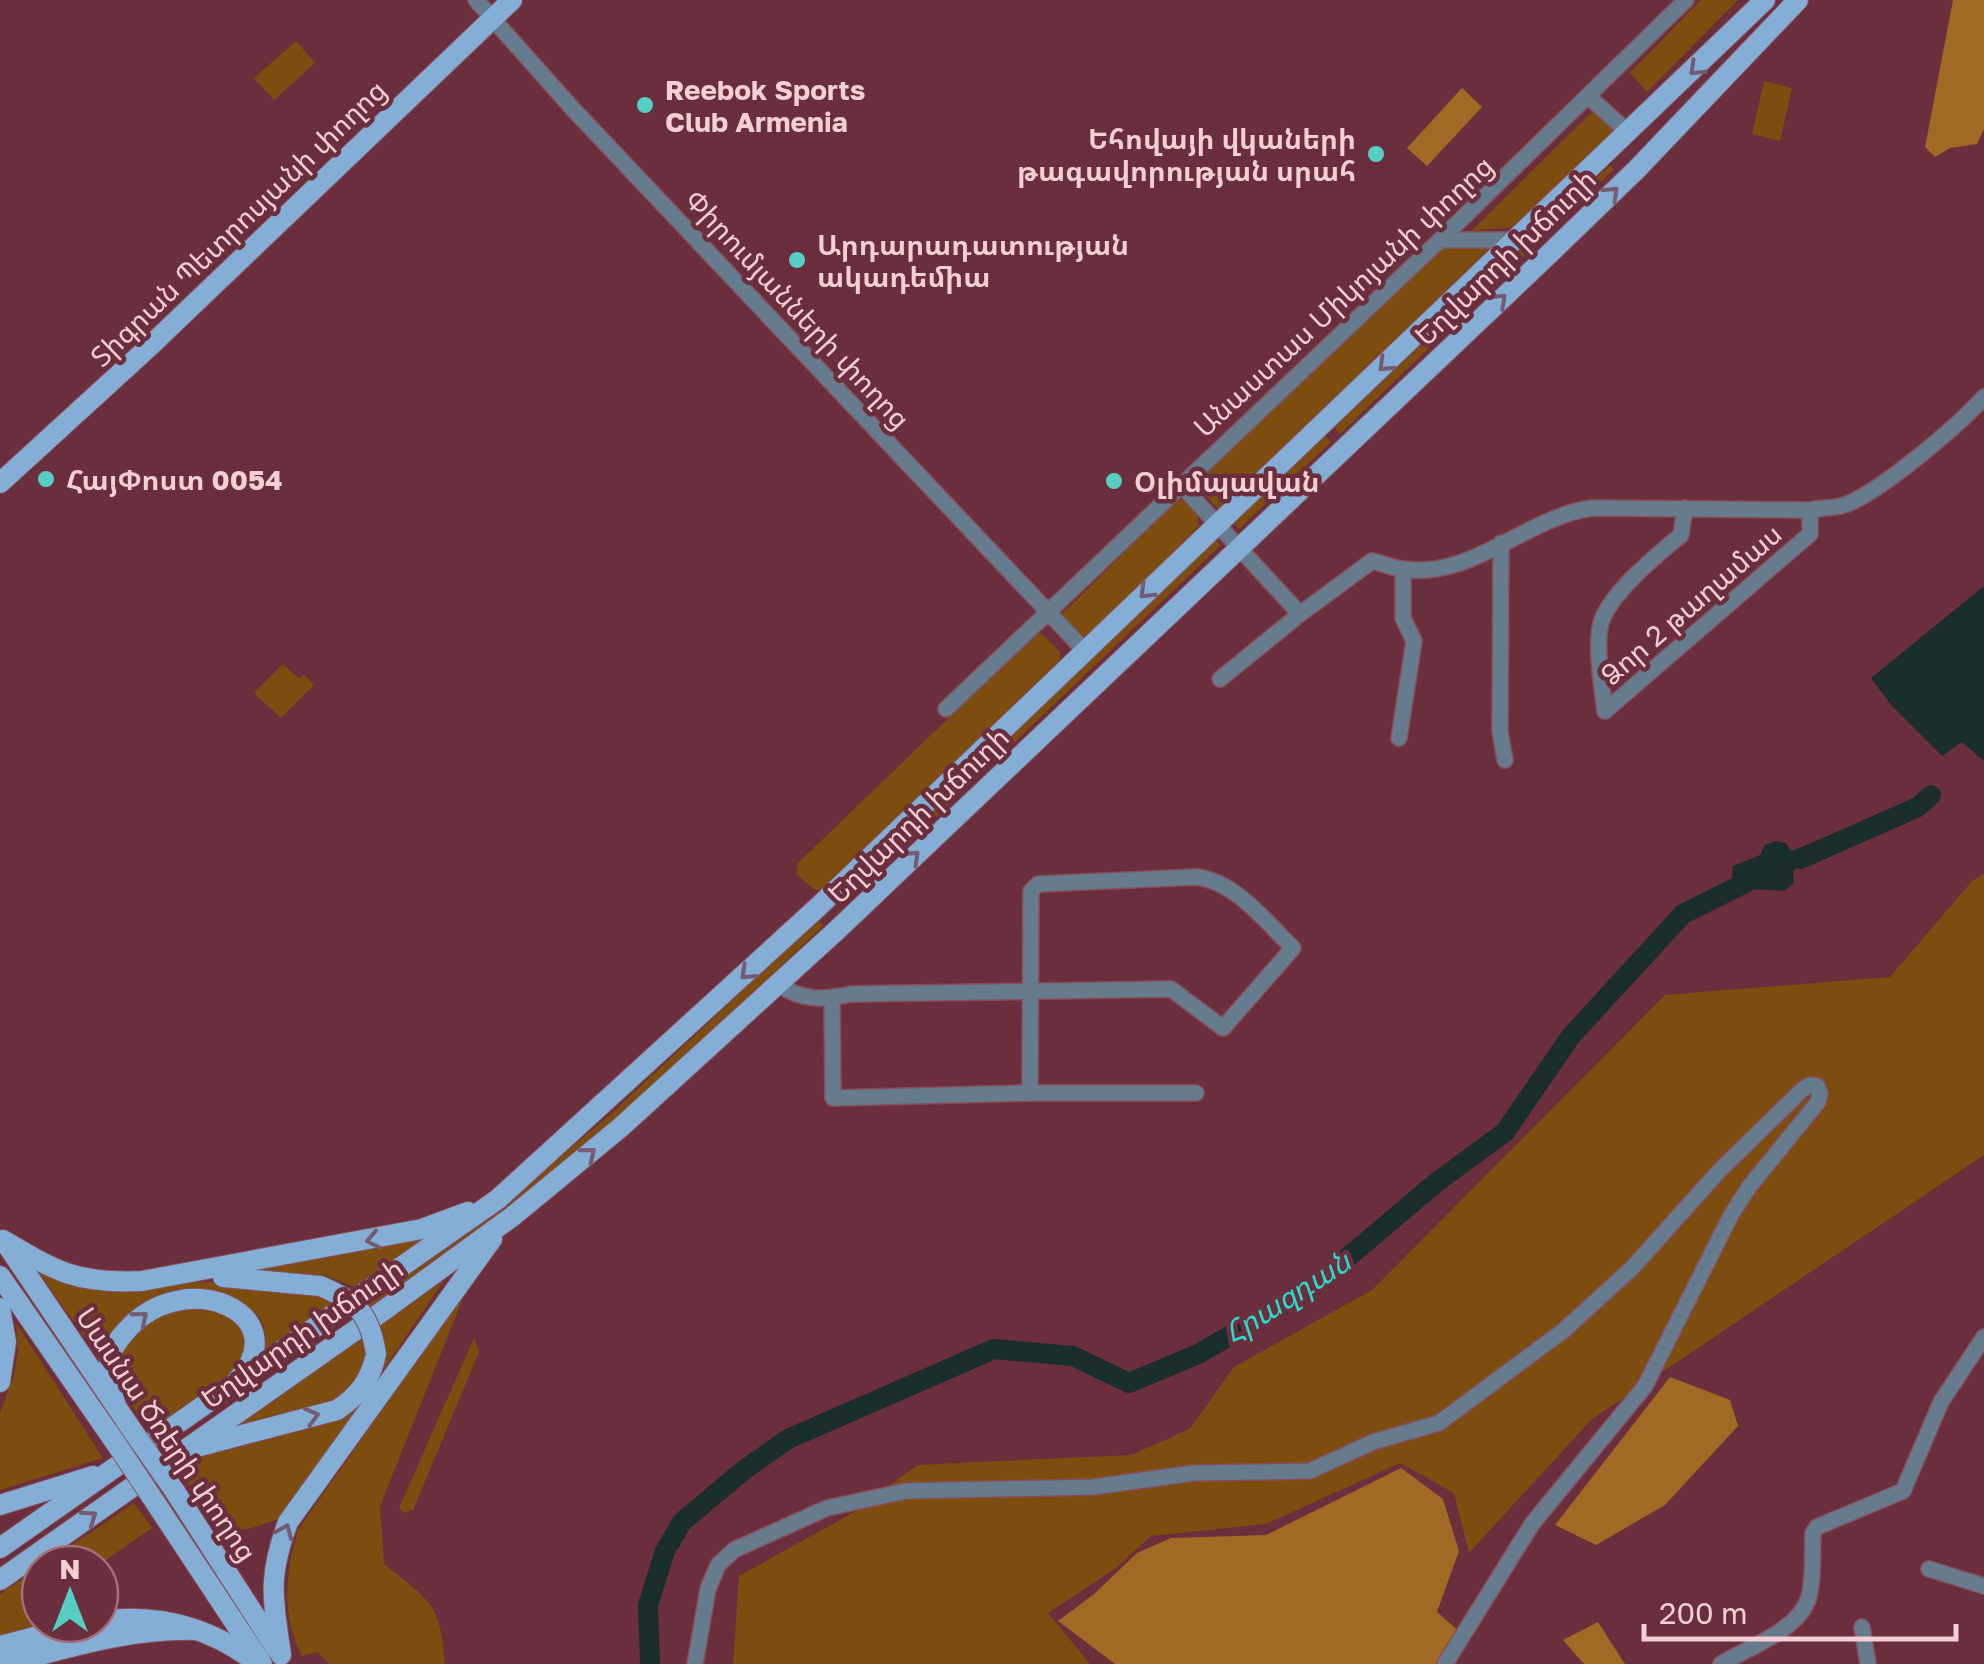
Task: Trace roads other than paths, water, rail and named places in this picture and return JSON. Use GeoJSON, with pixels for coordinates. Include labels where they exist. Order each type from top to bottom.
{"type":"FeatureCollection","features":[{"type":"Feature","properties":{"kind":"main road","name":"Տիգրան Պետրոսյանի փողոց"},"geometry":{"type":"LineString","coordinates":[[0,480],[150,346],[490,8],[512,0]]}},
{"type":"Feature","properties":{"kind":"main road","name":"Եղվարդի խճուղի"},"geometry":{"type":"LineString","coordinates":[[0,1548],[498,1199],[818,906],[1765,0]]}},
{"type":"Feature","properties":{"kind":"main road","name":"Եղվարդի խճուղի"},"geometry":{"type":"LineString","coordinates":[[0,1580],[513,1216],[621,1128],[837,930],[1631,175],[1798,0]]}},
{"type":"Feature","properties":{"kind":"main road"},"geometry":{"type":"LineString","coordinates":[[1658,106],[1677,126]]}},
{"type":"Feature","properties":{"kind":"main road"},"geometry":{"type":"LineString","coordinates":[[818,906],[837,930]]}},
{"type":"Feature","properties":{"kind":"main road"},"geometry":{"type":"LineString","coordinates":[[172,1278],[422,1230],[498,1199]]}},
{"type":"Feature","properties":{"kind":"main road"},"geometry":{"type":"LineString","coordinates":[[120,1618],[171,1620],[272,1662],[272,1571],[288,1522],[458,1282],[513,1216]]}},
{"type":"Feature","properties":{"kind":"main road"},"geometry":{"type":"LineString","coordinates":[[1,1238],[70,1277],[114,1282],[261,1278],[320,1286],[351,1300],[360,1309],[372,1331],[376,1354],[354,1398],[336,1410],[184,1450]]}},
{"type":"Feature","properties":{"kind":"main road","name":"Սասնա Ծռերի փողոց"},"geometry":{"type":"LineString","coordinates":[[1,1238],[115,1402],[126,1439],[155,1502],[272,1662]]}},
{"type":"Feature","properties":{"kind":"main road","name":"Սասնա Ծռերի փողոց"},"geometry":{"type":"LineString","coordinates":[[0,1276],[126,1439],[174,1490],[272,1662]]}},
{"type":"Feature","properties":{"kind":"main road"},"geometry":{"type":"LineString","coordinates":[[115,1402],[108,1362],[116,1342],[154,1307],[180,1300],[207,1298],[227,1304],[252,1330],[254,1351],[250,1363],[232,1386]]}},
{"type":"Feature","properties":{"kind":"main road"},"geometry":{"type":"LineString","coordinates":[[0,1308],[6,1342],[0,1382]]}},
{"type":"Feature","properties":{"kind":"main road"},"geometry":{"type":"LineString","coordinates":[[0,1505],[114,1469]]}},
{"type":"Feature","properties":{"kind":"main road"},"geometry":{"type":"LineString","coordinates":[[7,1664],[127,1633],[197,1630]]}},
{"type":"Feature","properties":{"kind":"street","name":"Անաստաս Միկոյանի փողոց"},"geometry":{"type":"LineString","coordinates":[[946,709],[1440,240],[1686,0]]}},
{"type":"Feature","properties":{"kind":"street","name":"Փիրումյանների փողոց"},"geometry":{"type":"LineString","coordinates":[[490,8],[573,109],[1084,650]]}},
{"type":"Feature","properties":{"kind":"street"},"geometry":{"type":"LineString","coordinates":[[1589,96],[1629,133]]}},
{"type":"Feature","properties":{"kind":"street"},"geometry":{"type":"LineString","coordinates":[[1440,240],[1516,240]]}},
{"type":"Feature","properties":{"kind":"street"},"geometry":{"type":"LineString","coordinates":[[1810,510],[1844,506],[1889,478],[1963,421],[1984,398]]}},
{"type":"Feature","properties":{"kind":"street"},"geometry":{"type":"LineString","coordinates":[[1181,485],[1300,614],[1220,679]]}},
{"type":"Feature","properties":{"kind":"street","name":"Ձոր 2 թաղամաս"},"geometry":{"type":"LineString","coordinates":[[1300,614],[1372,561],[1402,569],[1463,563],[1569,511],[1685,508],[1810,510],[1810,534],[1605,711],[1600,677],[1601,622],[1633,576],[1681,536],[1685,508]]}},
{"type":"Feature","properties":{"kind":"street"},"geometry":{"type":"LineString","coordinates":[[1500,543],[1500,732],[1505,760]]}},
{"type":"Feature","properties":{"kind":"street"},"geometry":{"type":"LineString","coordinates":[[1399,738],[1414,642],[1403,618],[1402,569]]}},
{"type":"Feature","properties":{"kind":"street"},"geometry":{"type":"LineString","coordinates":[[778,984],[798,997],[832,998],[851,994],[1030,991],[1171,989],[1222,1028],[1294,948],[1232,890],[1214,879],[1038,884],[1031,890],[1030,991],[1030,1093]]}},
{"type":"Feature","properties":{"kind":"street"},"geometry":{"type":"LineString","coordinates":[[832,998],[832,1098],[1196,1092]]}},
{"type":"Feature","properties":{"kind":"street"},"geometry":{"type":"LineString","coordinates":[[695,1664],[708,1589],[718,1565],[734,1550],[827,1508],[906,1491],[1093,1487],[1194,1473],[1310,1471],[1372,1442],[1439,1423],[1563,1331],[1632,1268],[1720,1170],[1802,1090],[1817,1086],[1818,1102],[1748,1188],[1731,1215],[1645,1386],[1532,1524],[1445,1664]]}},
{"type":"Feature","properties":{"kind":"street"},"geometry":{"type":"LineString","coordinates":[[1722,1664],[1764,1640],[1800,1612],[1809,1598],[1817,1527],[1902,1492],[1941,1402],[1984,1337]]}},
{"type":"Feature","properties":{"kind":"street"},"geometry":{"type":"LineString","coordinates":[[1930,1568],[1984,1586]]}},
{"type":"Feature","properties":{"kind":"street"},"geometry":{"type":"LineString","coordinates":[[1862,1627],[1868,1664]]}},
{"type":"Feature","properties":{"kind":"water"},"geometry":{"type":"Polygon","coordinates":[[[1984,586],[1984,761],[1962,742],[1942,756],[1891,705],[1871,678],[1984,586]]]}},
{"type":"Feature","properties":{"kind":"water"},"geometry":{"type":"Polygon","coordinates":[[[1818,841],[1826,857],[1797,867],[1793,871],[1794,883],[1784,891],[1731,888],[1733,866],[1760,855],[1765,845],[1786,843],[1791,851],[1818,841]]]}},
{"type":"Feature","properties":{"kind":"waterway","name":"Հրազդան"},"geometry":{"type":"LineString","coordinates":[[1800,859],[1918,807],[1931,795]]}},
{"type":"Feature","properties":{"kind":"waterway","name":"Հրազդան"},"geometry":{"type":"LineString","coordinates":[[650,1664],[648,1605],[665,1551],[682,1522],[744,1470],[788,1439],[994,1349],[1073,1356],[1129,1383],[1198,1354],[1309,1290],[1437,1182],[1505,1132],[1571,1036],[1683,914],[1755,878]]}},
{"type":"Feature","properties":{"kind":"place","name":"Reebok Sports Club Armenia"},"geometry":{"type":"Point","coordinates":[645,105]}},
{"type":"Feature","properties":{"kind":"place","name":"Եհովայի վկաների թագավորության սրահ"},"geometry":{"type":"Point","coordinates":[1376,154]}},
{"type":"Feature","properties":{"kind":"place","name":"Արդարադատության ակադեմիա"},"geometry":{"type":"Point","coordinates":[797,260]}},
{"type":"Feature","properties":{"kind":"place","name":"ՀայՓոստ 0054"},"geometry":{"type":"Point","coordinates":[46,479]}},
{"type":"Feature","properties":{"kind":"place","name":"Օլիմպավան"},"geometry":{"type":"Point","coordinates":[1114,481]}}]}
